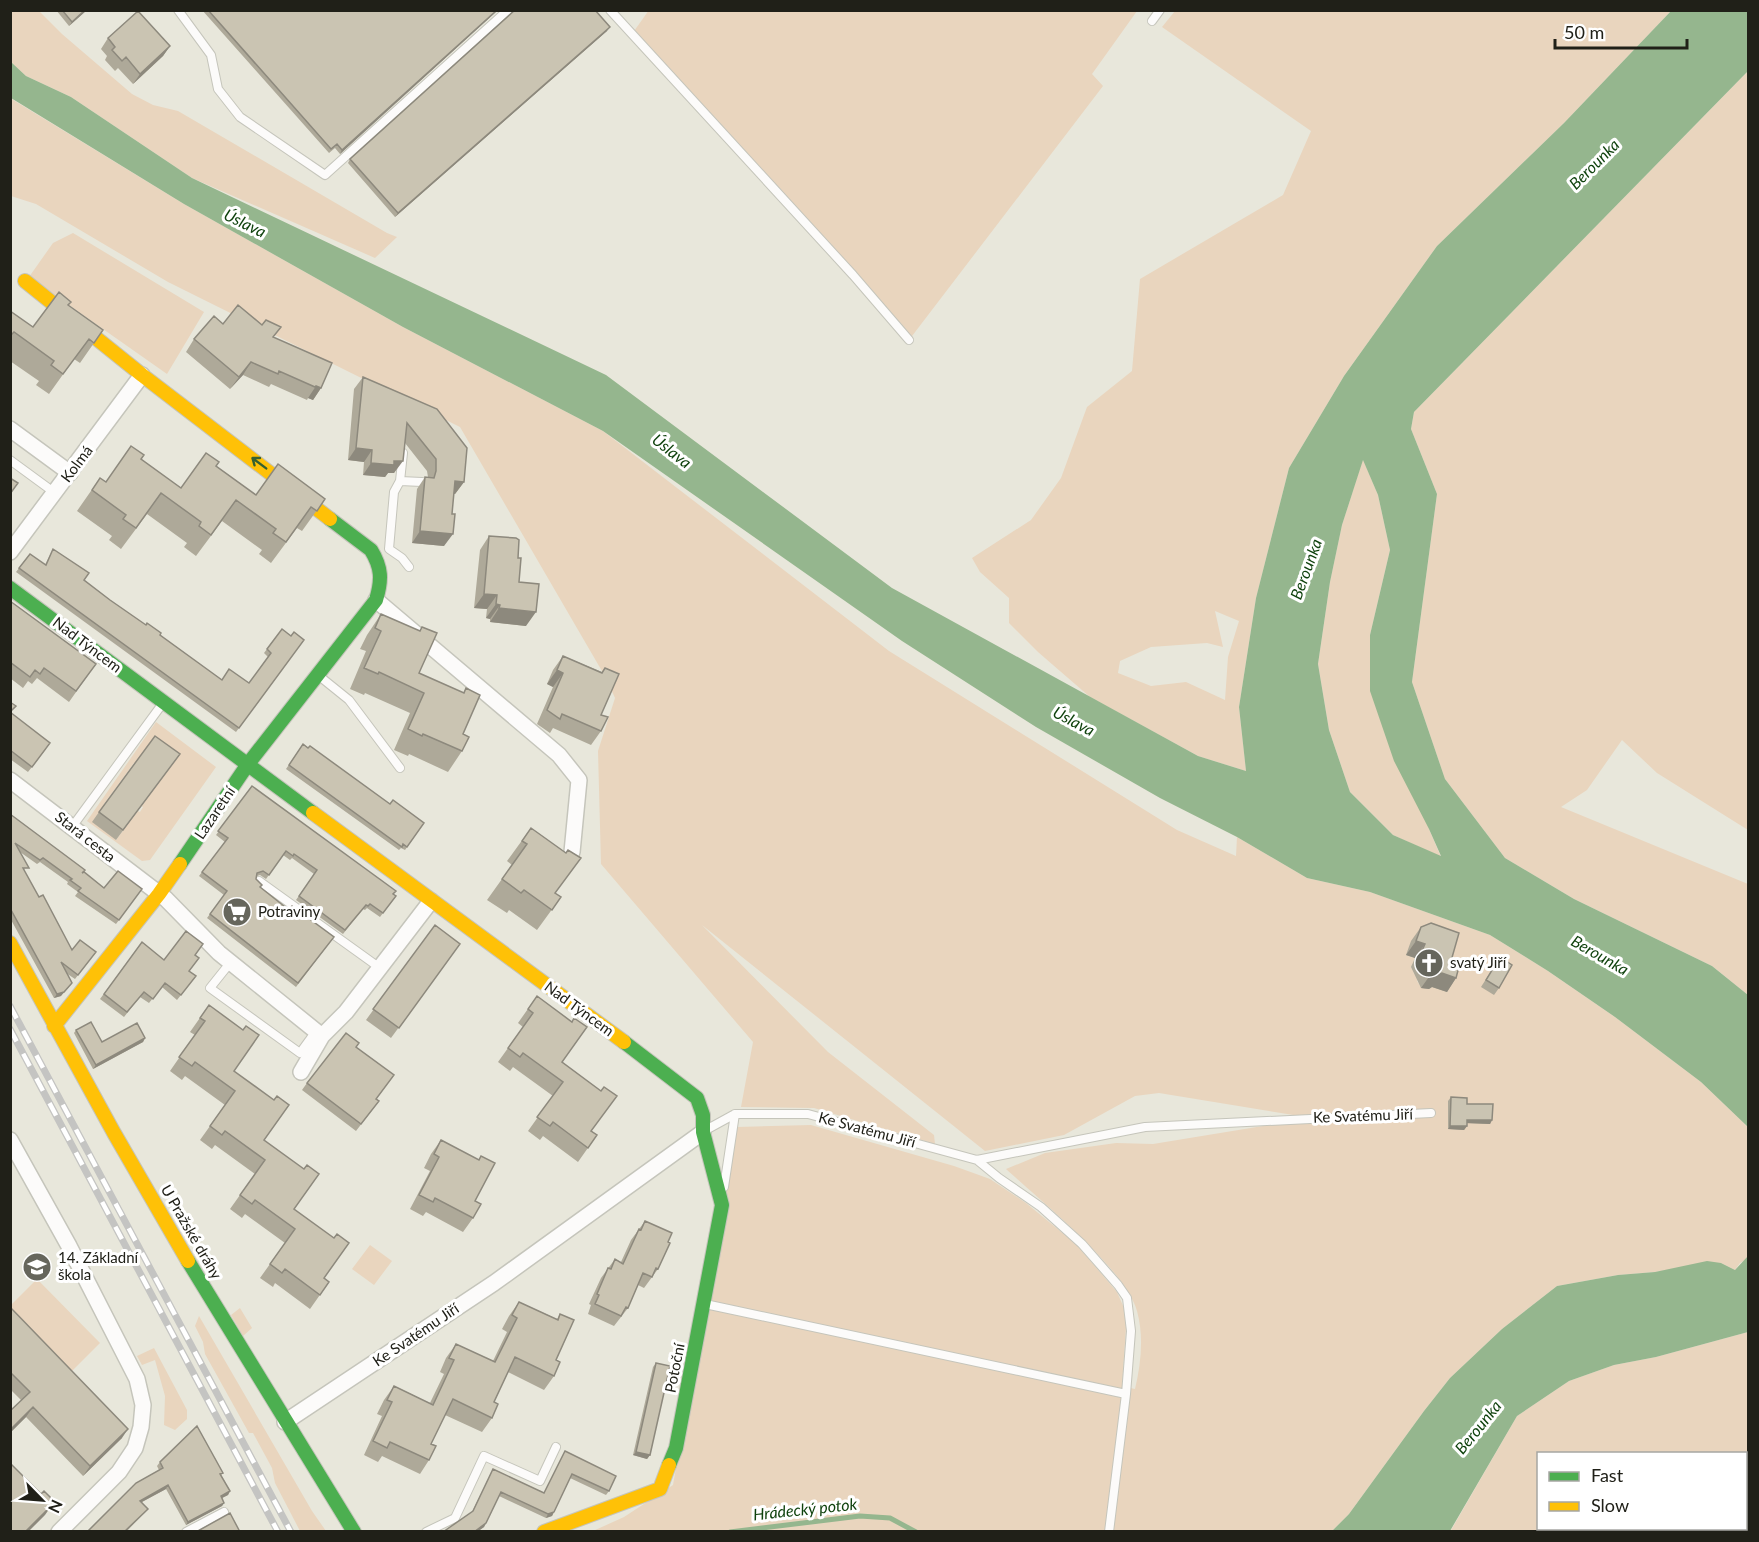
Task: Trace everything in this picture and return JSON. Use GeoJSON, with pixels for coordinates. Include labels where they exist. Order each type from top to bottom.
{"type":"FeatureCollection","features":[{"type":"Feature","properties":{"kind":"street","name":"Lazaretní"},"geometry":{"type":"LineString","coordinates":[[25,281],[142,375],[371,550],[379,562],[383,578],[376,600],[249,764],[159,894],[54,1026]]}},
{"type":"Feature","properties":{"kind":"street","name":"Kolmá"},"geometry":{"type":"LineString","coordinates":[[10,552],[142,375]]}},
{"type":"Feature","properties":{"kind":"street"},"geometry":{"type":"LineString","coordinates":[[10,429],[70,473]]}},
{"type":"Feature","properties":{"kind":"street","name":"Nad Týncem"},"geometry":{"type":"LineString","coordinates":[[10,588],[663,1071],[697,1098],[703,1115],[703,1132]]}},
{"type":"Feature","properties":{"kind":"street"},"geometry":{"type":"LineString","coordinates":[[376,600],[559,755],[579,780],[572,852]]}},
{"type":"Feature","properties":{"kind":"street","name":"Stará cesta"},"geometry":{"type":"LineString","coordinates":[[10,780],[166,898],[230,963],[319,1033]]}},
{"type":"Feature","properties":{"kind":"street"},"geometry":{"type":"LineString","coordinates":[[301,1072],[319,1033],[346,1012],[431,901]]}},
{"type":"Feature","properties":{"kind":"street","name":"U Pražské dráhy"},"geometry":{"type":"LineString","coordinates":[[10,943],[178,1246],[354,1532]]}},
{"type":"Feature","properties":{"kind":"street","name":"Potoční"},"geometry":{"type":"LineString","coordinates":[[544,1532],[660,1489],[676,1448],[722,1205],[703,1132]]}},
{"type":"Feature","properties":{"kind":"street","name":"Ke Svatému Jiří"},"geometry":{"type":"LineString","coordinates":[[285,1422],[494,1283],[703,1132]]}},
{"type":"Feature","properties":{"kind":"street"},"geometry":{"type":"LineString","coordinates":[[10,1140],[69,1246],[137,1379],[143,1406],[141,1427],[135,1448],[119,1472],[59,1532]]}},
{"type":"Feature","properties":{"kind":"lane"},"geometry":{"type":"LineString","coordinates":[[178,10],[211,55],[218,89],[240,117],[325,175],[508,10]]}},
{"type":"Feature","properties":{"kind":"lane"},"geometry":{"type":"LineString","coordinates":[[610,10],[853,275],[909,340]]}},
{"type":"Feature","properties":{"kind":"lane"},"geometry":{"type":"LineString","coordinates":[[1152,21],[1160,10]]}},
{"type":"Feature","properties":{"kind":"lane"},"geometry":{"type":"LineString","coordinates":[[403,450],[400,481],[394,492],[389,549],[410,567]]}},
{"type":"Feature","properties":{"kind":"lane"},"geometry":{"type":"LineString","coordinates":[[10,460],[55,493]]}},
{"type":"Feature","properties":{"kind":"lane"},"geometry":{"type":"LineString","coordinates":[[400,481],[422,482]]}},
{"type":"Feature","properties":{"kind":"lane"},"geometry":{"type":"LineString","coordinates":[[317,674],[349,700],[400,768]]}},
{"type":"Feature","properties":{"kind":"lane"},"geometry":{"type":"LineString","coordinates":[[72,827],[164,702]]}},
{"type":"Feature","properties":{"kind":"lane"},"geometry":{"type":"LineString","coordinates":[[259,881],[380,968]]}},
{"type":"Feature","properties":{"kind":"lane"},"geometry":{"type":"LineString","coordinates":[[230,963],[210,988],[300,1053],[319,1033]]}},
{"type":"Feature","properties":{"kind":"lane","name":"Ke Svatému Jiří"},"geometry":{"type":"LineString","coordinates":[[703,1132],[735,1114],[808,1114],[978,1160],[1145,1127],[1431,1113]]}},
{"type":"Feature","properties":{"kind":"lane"},"geometry":{"type":"LineString","coordinates":[[722,1205],[735,1114]]}},
{"type":"Feature","properties":{"kind":"lane"},"geometry":{"type":"LineString","coordinates":[[978,1160],[999,1178],[1041,1207],[1082,1244],[1122,1291],[1129,1309],[1131,1331],[1126,1394],[1109,1532]]}},
{"type":"Feature","properties":{"kind":"lane"},"geometry":{"type":"LineString","coordinates":[[704,1304],[1126,1394]]}},
{"type":"Feature","properties":{"kind":"lane"},"geometry":{"type":"LineString","coordinates":[[426,1532],[455,1518],[484,1456],[540,1481],[556,1447]]}},
{"type":"Feature","properties":{"kind":"lane"},"geometry":{"type":"LineString","coordinates":[[186,1532],[224,1512]]}},
{"type":"Feature","properties":{"kind":"shaded area"},"geometry":{"type":"Polygon","coordinates":[[[649,10],[1137,11],[1092,74],[1103,86],[909,340],[632,34],[649,10]]]}},
{"type":"Feature","properties":{"kind":"shaded area"},"geometry":{"type":"Polygon","coordinates":[[[10,11],[39,11],[62,34],[132,94],[153,105],[178,111],[397,237],[375,258],[192,178],[71,97],[26,76],[11,62],[10,11]]]}},
{"type":"Feature","properties":{"kind":"shaded area"},"geometry":{"type":"Polygon","coordinates":[[[1175,11],[1671,11],[1564,123],[1437,246],[1344,376],[1289,468],[1256,598],[1239,707],[1246,771],[1198,756],[1090,697],[1038,652],[1009,623],[1009,598],[980,572],[972,558],[1031,520],[1061,478],[1087,407],[1132,371],[1140,279],[1283,195],[1311,131],[1162,27],[1175,11]],[[1215,611],[1223,647],[1207,643],[1151,647],[1120,661],[1118,673],[1151,686],[1186,682],[1225,700],[1228,657],[1239,621],[1215,611]]]}},
{"type":"Feature","properties":{"kind":"shaded area"},"geometry":{"type":"Polygon","coordinates":[[[1748,71],[1748,830],[1657,773],[1622,740],[1587,790],[1561,807],[1748,884],[1748,995],[1712,966],[1574,899],[1505,858],[1445,779],[1412,682],[1437,494],[1411,429],[1414,412],[1748,71]]]}},
{"type":"Feature","properties":{"kind":"shaded area"},"geometry":{"type":"Polygon","coordinates":[[[10,98],[184,204],[403,327],[603,431],[889,651],[1177,830],[1236,856],[1237,837],[1307,878],[1370,892],[1490,935],[1615,1017],[1701,1082],[1748,1127],[1747,1259],[1735,1270],[1721,1263],[1618,1275],[1557,1286],[1502,1329],[1450,1378],[1349,1514],[1332,1531],[593,1531],[624,1517],[673,1485],[737,1127],[811,1125],[954,1166],[990,1179],[1026,1203],[1076,1244],[1117,1292],[1124,1308],[1126,1328],[1122,1386],[1135,1389],[1141,1340],[1137,1311],[1130,1294],[1117,1276],[1080,1236],[1006,1169],[1045,1153],[1116,1143],[1153,1144],[1312,1118],[1159,1093],[1135,1096],[1064,1135],[985,1151],[702,925],[828,1052],[934,1135],[935,1144],[814,1108],[741,1107],[753,1042],[601,864],[598,751],[615,698],[606,678],[460,427],[168,282],[36,204],[11,196],[10,98]],[[1449,947],[1406,955],[1415,958],[1411,968],[1414,974],[1419,975],[1417,981],[1421,987],[1429,989],[1432,987],[1449,947]]]}},
{"type":"Feature","properties":{"kind":"shaded area"},"geometry":{"type":"Polygon","coordinates":[[[73,233],[204,312],[167,374],[29,277],[53,243],[73,233]]]}},
{"type":"Feature","properties":{"kind":"shaded area"},"geometry":{"type":"Polygon","coordinates":[[[1363,459],[1378,495],[1390,550],[1370,635],[1429,829],[1441,857],[1393,835],[1350,792],[1329,730],[1318,664],[1330,582],[1342,525],[1363,459]]]}},
{"type":"Feature","properties":{"kind":"shaded area"},"geometry":{"type":"Polygon","coordinates":[[[156,722],[216,767],[150,860],[142,861],[87,821],[156,722]],[[134,763],[104,804],[116,840],[138,811],[140,812],[143,807],[141,806],[172,764],[134,763]]]}},
{"type":"Feature","properties":{"kind":"shaded area"},"geometry":{"type":"Polygon","coordinates":[[[370,1245],[392,1261],[374,1285],[352,1269],[370,1245]]]}},
{"type":"Feature","properties":{"kind":"shaded area"},"geometry":{"type":"Polygon","coordinates":[[[37,1279],[100,1343],[68,1375],[11,1316],[11,1305],[37,1279]]]}},
{"type":"Feature","properties":{"kind":"shaded area"},"geometry":{"type":"Polygon","coordinates":[[[240,1308],[252,1328],[243,1336],[231,1315],[240,1308]]]}},
{"type":"Feature","properties":{"kind":"shaded area"},"geometry":{"type":"Polygon","coordinates":[[[199,1316],[312,1511],[326,1531],[300,1531],[275,1483],[272,1468],[253,1433],[249,1433],[205,1354],[203,1342],[195,1326],[199,1316]]]}},
{"type":"Feature","properties":{"kind":"shaded area"},"geometry":{"type":"Polygon","coordinates":[[[1748,1332],[1748,1531],[1450,1532],[1517,1416],[1569,1381],[1614,1365],[1656,1357],[1748,1332]]]}},
{"type":"Feature","properties":{"kind":"shaded area"},"geometry":{"type":"Polygon","coordinates":[[[154,1348],[187,1410],[187,1419],[175,1430],[164,1425],[165,1396],[155,1360],[142,1365],[137,1356],[154,1348]]]}},
{"type":"Feature","properties":{"kind":"water"},"geometry":{"type":"Polygon","coordinates":[[[1671,11],[1748,11],[1748,71],[1414,412],[1411,429],[1437,494],[1412,682],[1445,779],[1505,858],[1574,899],[1712,966],[1748,995],[1748,1127],[1701,1082],[1615,1017],[1490,935],[1370,892],[1307,878],[1036,727],[902,641],[603,431],[403,327],[184,204],[11,98],[11,62],[26,76],[71,97],[192,178],[606,375],[892,588],[1198,756],[1246,771],[1239,707],[1256,598],[1289,468],[1344,376],[1437,246],[1564,123],[1671,11]],[[1363,460],[1342,525],[1330,582],[1318,664],[1329,730],[1350,792],[1393,835],[1441,856],[1394,761],[1370,691],[1370,635],[1390,550],[1378,495],[1363,460]]]}},
{"type":"Feature","properties":{"kind":"water","name":"Berounka"},"geometry":{"type":"Polygon","coordinates":[[[1748,1256],[1748,1332],[1656,1357],[1614,1365],[1569,1381],[1517,1416],[1450,1531],[1332,1531],[1349,1514],[1450,1378],[1502,1329],[1557,1286],[1618,1275],[1655,1272],[1707,1261],[1721,1263],[1735,1270],[1748,1256]]]}},
{"type":"Feature","properties":{"kind":"building"},"geometry":{"type":"Polygon","coordinates":[[[62,10],[85,10],[72,22],[62,10]]]}},
{"type":"Feature","properties":{"kind":"building"},"geometry":{"type":"Polygon","coordinates":[[[208,10],[497,10],[342,150],[337,144],[331,149],[208,10]]]}},
{"type":"Feature","properties":{"kind":"building"},"geometry":{"type":"Polygon","coordinates":[[[515,10],[595,10],[610,27],[398,213],[350,159],[515,10]]]}},
{"type":"Feature","properties":{"kind":"building"},"geometry":{"type":"Polygon","coordinates":[[[138,11],[170,46],[140,74],[126,57],[122,61],[112,50],[115,47],[108,38],[138,11]]]}},
{"type":"Feature","properties":{"kind":"building"},"geometry":{"type":"Polygon","coordinates":[[[59,292],[71,302],[68,305],[103,330],[94,343],[89,339],[63,374],[51,365],[54,361],[14,332],[10,336],[10,311],[33,327],[59,292]]]}},
{"type":"Feature","properties":{"kind":"building"},"geometry":{"type":"Polygon","coordinates":[[[238,305],[262,325],[266,320],[281,327],[273,337],[332,363],[321,388],[279,371],[278,374],[251,362],[239,377],[194,339],[214,316],[223,324],[238,305]]]}},
{"type":"Feature","properties":{"kind":"building"},"geometry":{"type":"Polygon","coordinates":[[[363,377],[437,409],[467,448],[464,482],[455,481],[453,534],[420,531],[425,477],[434,478],[436,459],[407,423],[403,461],[394,461],[394,465],[371,463],[372,450],[356,448],[363,377]]]}},
{"type":"Feature","properties":{"kind":"building"},"geometry":{"type":"Polygon","coordinates":[[[131,446],[144,455],[141,459],[181,488],[206,453],[219,462],[216,466],[256,495],[278,464],[325,499],[317,511],[311,507],[286,542],[273,533],[276,529],[236,500],[211,535],[199,526],[201,522],[161,493],[136,528],[123,519],[126,515],[92,490],[100,478],[106,482],[131,446]]]}},
{"type":"Feature","properties":{"kind":"building"},"geometry":{"type":"Polygon","coordinates":[[[10,478],[18,483],[10,494],[10,478]]]}},
{"type":"Feature","properties":{"kind":"building"},"geometry":{"type":"Polygon","coordinates":[[[489,536],[519,540],[518,558],[521,558],[519,582],[539,584],[536,612],[499,608],[500,605],[496,604],[497,595],[484,594],[489,536]]]}},
{"type":"Feature","properties":{"kind":"building"},"geometry":{"type":"Polygon","coordinates":[[[53,549],[89,573],[84,580],[146,625],[147,623],[161,633],[160,635],[222,680],[229,669],[249,683],[271,653],[267,649],[282,629],[291,636],[294,632],[304,640],[239,728],[19,568],[30,554],[46,565],[53,549]]]}},
{"type":"Feature","properties":{"kind":"building"},"geometry":{"type":"Polygon","coordinates":[[[10,601],[96,664],[76,691],[44,668],[40,674],[35,670],[30,677],[10,662],[10,601]]]}},
{"type":"Feature","properties":{"kind":"building"},"geometry":{"type":"Polygon","coordinates":[[[381,614],[420,631],[422,627],[437,633],[419,673],[464,693],[466,688],[480,695],[463,734],[469,737],[462,751],[408,729],[424,693],[379,672],[378,674],[364,668],[381,631],[375,628],[381,614]]]}},
{"type":"Feature","properties":{"kind":"building"},"geometry":{"type":"Polygon","coordinates":[[[563,656],[602,673],[605,668],[619,674],[601,715],[608,717],[601,731],[562,714],[560,719],[547,710],[563,673],[557,670],[563,656]]]}},
{"type":"Feature","properties":{"kind":"building"},"geometry":{"type":"Polygon","coordinates":[[[10,702],[16,706],[10,712],[10,702]]]}},
{"type":"Feature","properties":{"kind":"building"},"geometry":{"type":"Polygon","coordinates":[[[10,712],[50,743],[32,767],[10,750],[10,712]]]}},
{"type":"Feature","properties":{"kind":"building"},"geometry":{"type":"Polygon","coordinates":[[[155,736],[180,754],[123,830],[99,812],[155,736]]]}},
{"type":"Feature","properties":{"kind":"building"},"geometry":{"type":"Polygon","coordinates":[[[303,744],[308,748],[310,746],[390,804],[393,800],[424,823],[407,847],[403,844],[402,847],[289,765],[303,744]]]}},
{"type":"Feature","properties":{"kind":"building"},"geometry":{"type":"Polygon","coordinates":[[[252,786],[396,891],[393,894],[396,896],[383,913],[370,904],[366,905],[345,930],[299,896],[317,870],[294,854],[293,856],[286,851],[269,875],[263,871],[257,873],[256,879],[262,885],[260,887],[289,910],[292,906],[334,937],[298,983],[210,914],[227,891],[202,872],[228,838],[218,831],[252,786]]]}},
{"type":"Feature","properties":{"kind":"building"},"geometry":{"type":"Polygon","coordinates":[[[10,814],[85,870],[82,873],[84,872],[104,888],[118,871],[142,889],[119,920],[78,891],[81,888],[70,880],[72,879],[43,858],[40,860],[15,843],[29,868],[23,868],[39,897],[43,895],[72,950],[80,940],[96,952],[78,975],[61,962],[72,983],[64,992],[57,994],[10,908],[10,814]]]}},
{"type":"Feature","properties":{"kind":"building"},"geometry":{"type":"Polygon","coordinates":[[[531,828],[566,853],[568,850],[581,858],[555,893],[561,897],[552,910],[524,890],[521,893],[502,879],[527,844],[522,841],[531,828]]]}},
{"type":"Feature","properties":{"kind":"building"},"geometry":{"type":"Polygon","coordinates":[[[1431,923],[1459,933],[1451,961],[1460,963],[1456,978],[1442,973],[1431,974],[1421,953],[1425,944],[1416,941],[1421,927],[1431,923]]]}},
{"type":"Feature","properties":{"kind":"building"},"geometry":{"type":"Polygon","coordinates":[[[435,925],[460,944],[399,1028],[373,1009],[435,925]]]}},
{"type":"Feature","properties":{"kind":"building"},"geometry":{"type":"Polygon","coordinates":[[[186,931],[203,944],[195,955],[199,958],[189,971],[196,976],[181,995],[165,983],[153,999],[144,992],[127,1012],[104,994],[142,942],[164,960],[186,931]]]}},
{"type":"Feature","properties":{"kind":"building"},"geometry":{"type":"Polygon","coordinates":[[[1500,957],[1512,965],[1499,988],[1486,980],[1500,957]]]}},
{"type":"Feature","properties":{"kind":"building"},"geometry":{"type":"Polygon","coordinates":[[[537,996],[572,1022],[574,1018],[587,1027],[562,1062],[601,1091],[604,1087],[617,1096],[591,1131],[597,1135],[588,1148],[553,1122],[550,1126],[537,1117],[563,1082],[523,1053],[520,1057],[508,1048],[533,1013],[528,1009],[537,996]]]}},
{"type":"Feature","properties":{"kind":"building"},"geometry":{"type":"Polygon","coordinates":[[[209,1005],[243,1030],[246,1026],[259,1035],[234,1071],[274,1100],[277,1096],[289,1105],[264,1140],[304,1169],[307,1165],[319,1174],[294,1209],[334,1238],[337,1234],[349,1243],[324,1278],[329,1282],[320,1295],[285,1269],[282,1273],[270,1264],[295,1229],[255,1200],[252,1204],[240,1195],[265,1160],[225,1131],[222,1135],[210,1126],[235,1091],[195,1062],[192,1066],[179,1057],[205,1021],[200,1018],[209,1005]]]}},
{"type":"Feature","properties":{"kind":"building"},"geometry":{"type":"Polygon","coordinates":[[[91,1022],[102,1042],[137,1023],[145,1038],[96,1065],[76,1030],[91,1022]]]}},
{"type":"Feature","properties":{"kind":"building"},"geometry":{"type":"Polygon","coordinates":[[[346,1033],[359,1043],[356,1047],[394,1075],[376,1099],[379,1101],[361,1124],[307,1083],[346,1033]]]}},
{"type":"Feature","properties":{"kind":"building"},"geometry":{"type":"Polygon","coordinates":[[[1451,1097],[1467,1098],[1467,1104],[1493,1104],[1492,1120],[1467,1120],[1467,1126],[1450,1126],[1451,1097]]]}},
{"type":"Feature","properties":{"kind":"building"},"geometry":{"type":"Polygon","coordinates":[[[441,1140],[479,1160],[481,1156],[495,1163],[475,1201],[481,1204],[473,1218],[435,1198],[433,1202],[419,1195],[439,1157],[434,1154],[441,1140]]]}},
{"type":"Feature","properties":{"kind":"building"},"geometry":{"type":"Polygon","coordinates":[[[645,1221],[672,1233],[668,1242],[670,1243],[652,1277],[643,1273],[628,1308],[626,1307],[621,1316],[595,1304],[599,1295],[597,1294],[608,1268],[611,1269],[615,1259],[623,1264],[645,1221]]]}},
{"type":"Feature","properties":{"kind":"building"},"geometry":{"type":"Polygon","coordinates":[[[519,1302],[558,1320],[560,1314],[574,1320],[556,1360],[560,1362],[554,1376],[515,1357],[494,1402],[498,1404],[492,1418],[453,1399],[431,1444],[436,1446],[429,1460],[390,1442],[387,1448],[373,1441],[392,1402],[387,1400],[394,1386],[433,1405],[454,1360],[449,1358],[456,1344],[495,1362],[517,1318],[512,1315],[519,1302]]]}},
{"type":"Feature","properties":{"kind":"building"},"geometry":{"type":"Polygon","coordinates":[[[10,1307],[128,1429],[90,1466],[33,1407],[10,1430],[10,1411],[30,1392],[10,1372],[10,1307]]]}},
{"type":"Feature","properties":{"kind":"building"},"geometry":{"type":"Polygon","coordinates":[[[656,1363],[670,1366],[650,1455],[636,1452],[656,1363]]]}},
{"type":"Feature","properties":{"kind":"building"},"geometry":{"type":"Polygon","coordinates":[[[197,1426],[223,1473],[220,1474],[230,1491],[221,1496],[224,1503],[188,1522],[168,1485],[140,1501],[148,1509],[124,1532],[87,1532],[136,1483],[163,1468],[160,1462],[197,1426]]]}},
{"type":"Feature","properties":{"kind":"building"},"geometry":{"type":"Polygon","coordinates":[[[565,1451],[616,1476],[609,1491],[572,1474],[554,1512],[548,1514],[501,1492],[486,1523],[474,1532],[443,1532],[473,1511],[493,1469],[544,1493],[565,1451]]]}},
{"type":"Feature","properties":{"kind":"building"},"geometry":{"type":"Polygon","coordinates":[[[10,1463],[41,1494],[44,1491],[54,1501],[25,1532],[10,1532],[10,1463]]]}},
{"type":"Feature","properties":{"kind":"building"},"geometry":{"type":"Polygon","coordinates":[[[230,1513],[240,1532],[196,1532],[230,1513]]]}},
{"type":"Feature","properties":{"kind":"waterway","name":"Hrádecký potok"},"geometry":{"type":"LineString","coordinates":[[730,1532],[860,1516],[890,1518],[916,1532]]}},
{"type":"Feature","properties":{"kind":"railway"},"geometry":{"type":"LineString","coordinates":[[10,1006],[291,1532]]}},
{"type":"Feature","properties":{"kind":"railway"},"geometry":{"type":"LineString","coordinates":[[10,1029],[278,1532]]}},
{"type":"Feature","properties":{"kind":"traffic: fast"},"geometry":{"type":"LineString","coordinates":[[180,864],[248,764],[376,600],[380,574],[371,550],[330,519]]}},
{"type":"Feature","properties":{"kind":"traffic: fast"},"geometry":{"type":"LineString","coordinates":[[10,588],[313,813]]}},
{"type":"Feature","properties":{"kind":"traffic: fast"},"geometry":{"type":"LineString","coordinates":[[624,1042],[697,1098],[703,1115],[703,1132],[722,1205],[676,1448],[669,1465]]}},
{"type":"Feature","properties":{"kind":"traffic: fast"},"geometry":{"type":"LineString","coordinates":[[188,1261],[354,1532]]}},
{"type":"Feature","properties":{"kind":"traffic: slow"},"geometry":{"type":"LineString","coordinates":[[25,281],[142,375],[330,519]]}},
{"type":"Feature","properties":{"kind":"traffic: slow"},"geometry":{"type":"LineString","coordinates":[[313,813],[624,1042]]}},
{"type":"Feature","properties":{"kind":"traffic: slow"},"geometry":{"type":"LineString","coordinates":[[54,1026],[159,894],[180,864]]}},
{"type":"Feature","properties":{"kind":"traffic: slow"},"geometry":{"type":"LineString","coordinates":[[10,943],[114,1133],[188,1261]]}},
{"type":"Feature","properties":{"kind":"traffic: slow"},"geometry":{"type":"LineString","coordinates":[[544,1532],[660,1489],[669,1465]]}},
{"type":"Feature","properties":{"kind":"place","name":"Potraviny"},"geometry":{"type":"Point","coordinates":[237,912]}},
{"type":"Feature","properties":{"kind":"place","name":"svatý Jiří"},"geometry":{"type":"Point","coordinates":[1429,963]}},
{"type":"Feature","properties":{"kind":"place","name":"14. Základní škola"},"geometry":{"type":"Point","coordinates":[37,1267]}},
{"type":"Feature","properties":{"kind":"water label","name":"Úslava"},"geometry":{"type":"Point","coordinates":[245,223]}},
{"type":"Feature","properties":{"kind":"water label","name":"Úslava"},"geometry":{"type":"Point","coordinates":[672,451]}},
{"type":"Feature","properties":{"kind":"water label","name":"Úslava"},"geometry":{"type":"Point","coordinates":[1074,721]}}]}
